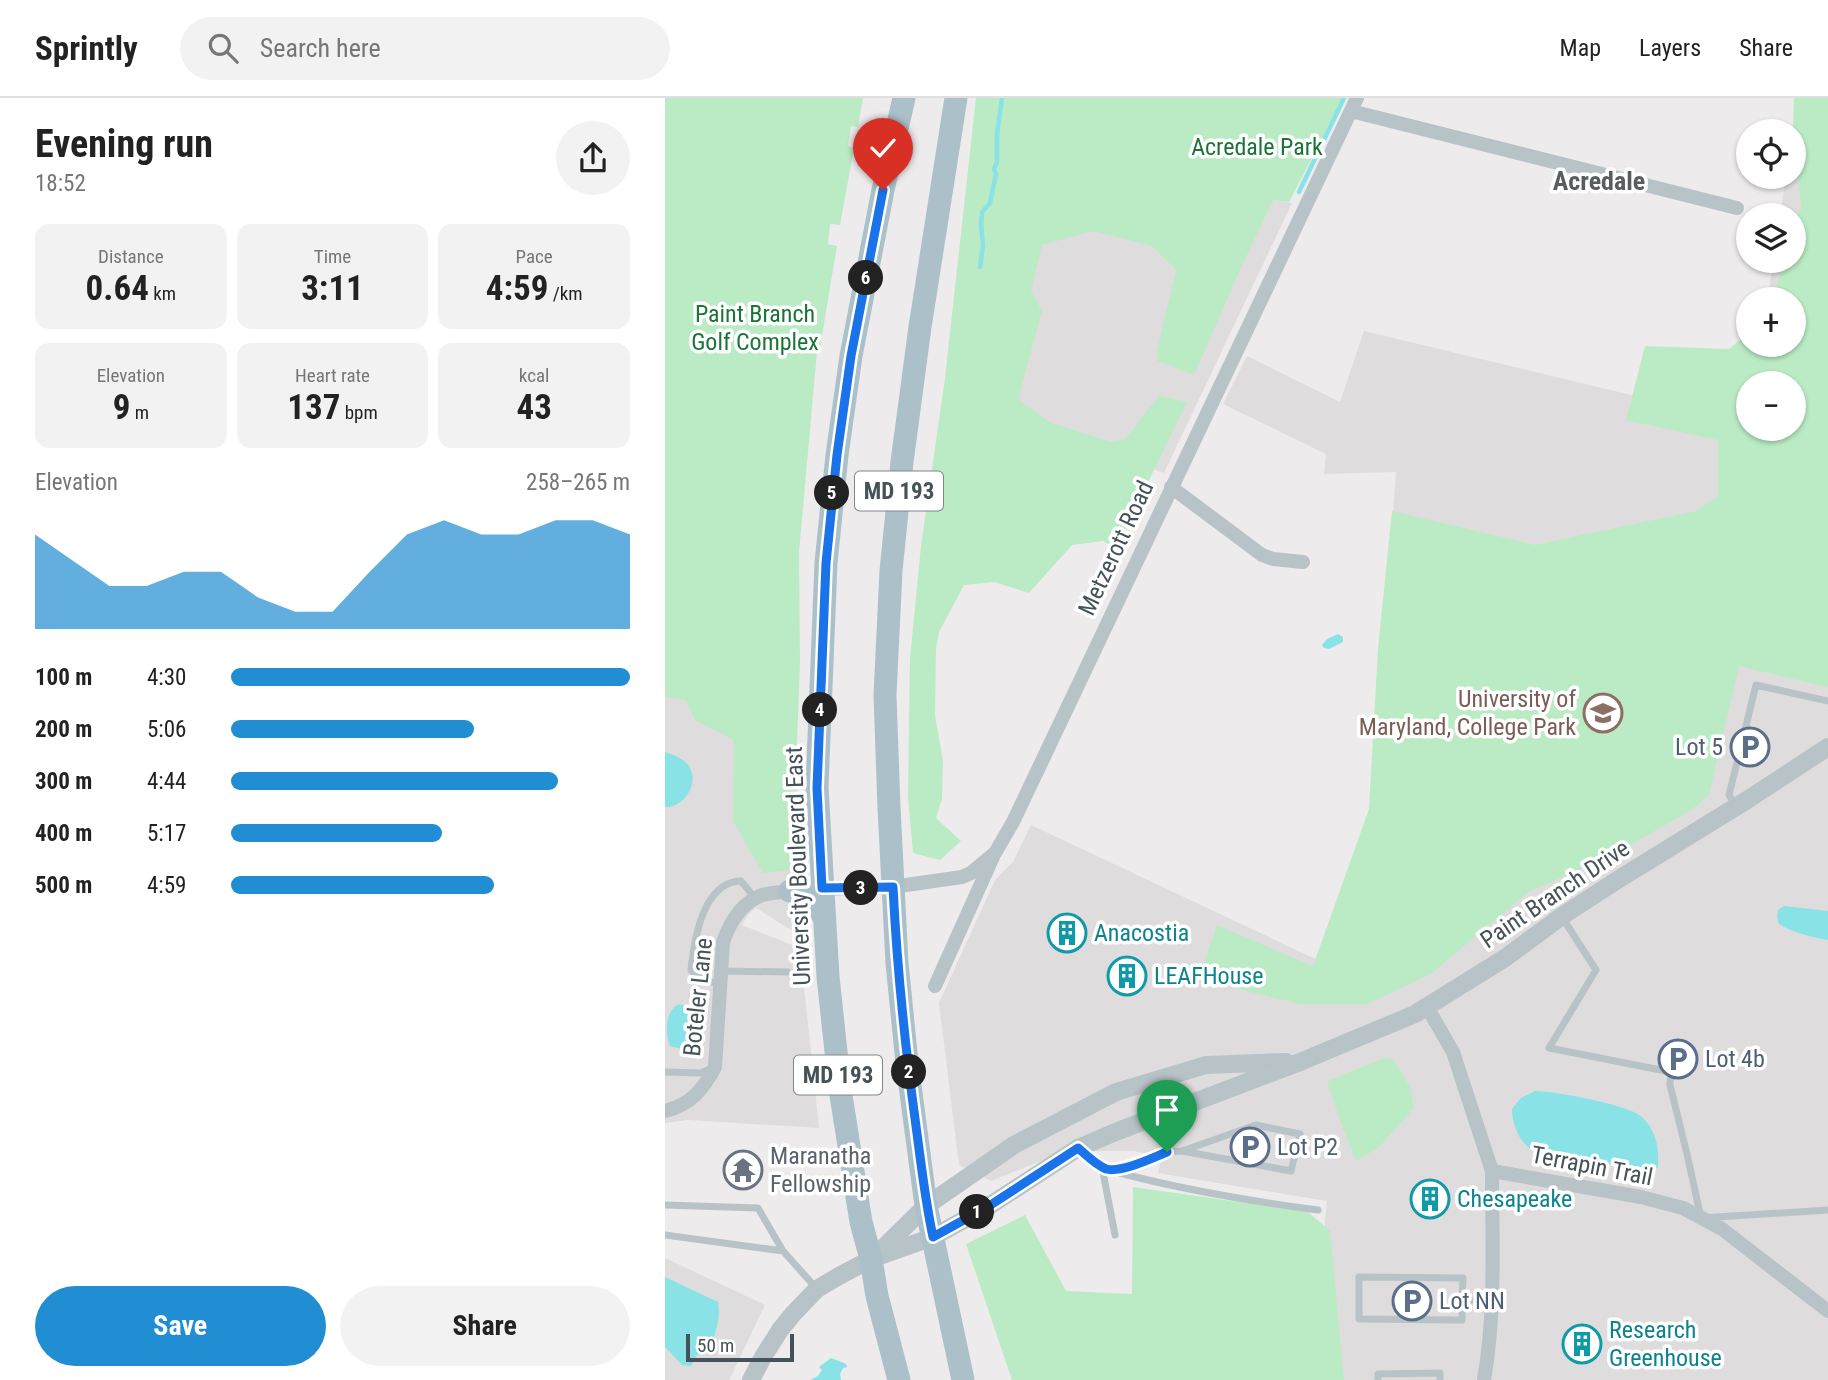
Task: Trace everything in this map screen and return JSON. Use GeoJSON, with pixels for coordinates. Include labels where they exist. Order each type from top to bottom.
{"type":"FeatureCollection","features":[{"type":"Feature","properties":{"kind":"main road","name":"University Boulevard East"},"geometry":{"type":"LineString","coordinates":[[899,1380],[877,1296],[859,1210],[840,1089],[828,977],[817,788],[826,563],[832,500],[851,356],[904,98]]}},
{"type":"Feature","properties":{"kind":"main road","name":"MD 193"},"geometry":{"type":"LineString","coordinates":[[956,98],[902,462],[891,571],[885,695],[897,963],[905,1040],[926,1206],[963,1380]]}},
{"type":"Feature","properties":{"kind":"main road"},"geometry":{"type":"LineString","coordinates":[[790,891],[806,895],[815,902],[824,916]]}},
{"type":"Feature","properties":{"kind":"street","name":"Metzerott Road"},"geometry":{"type":"LineString","coordinates":[[822,888],[893,887],[962,877],[995,853],[1013,822],[1354,104]]}},
{"type":"Feature","properties":{"kind":"street"},"geometry":{"type":"LineString","coordinates":[[1354,104],[1736,208]]}},
{"type":"Feature","properties":{"kind":"street"},"geometry":{"type":"LineString","coordinates":[[1171,487],[1262,555],[1284,561],[1303,562]]}},
{"type":"Feature","properties":{"kind":"street","name":"Paint Branch Drive"},"geometry":{"type":"LineString","coordinates":[[871,1259],[933,1237],[989,1206],[1078,1148],[1300,1062],[1415,1014],[1505,958],[1619,879],[1828,747]]}},
{"type":"Feature","properties":{"kind":"street"},"geometry":{"type":"LineString","coordinates":[[935,986],[995,853]]}},
{"type":"Feature","properties":{"kind":"street","name":"Boteler Lane"},"geometry":{"type":"LineString","coordinates":[[665,1111],[678,1108],[696,1097],[715,1067],[723,942],[730,923],[741,908],[762,895],[822,888]]}},
{"type":"Feature","properties":{"kind":"street"},"geometry":{"type":"LineString","coordinates":[[1427,1007],[1453,1052],[1492,1171],[1491,1300],[1484,1380]]}},
{"type":"Feature","properties":{"kind":"street","name":"Paint Branch Drive"},"geometry":{"type":"LineString","coordinates":[[871,1259],[926,1206],[1014,1145],[1116,1092],[1206,1065],[1300,1062]]}},
{"type":"Feature","properties":{"kind":"street","name":"Terrapin Trail"},"geometry":{"type":"LineString","coordinates":[[1492,1171],[1641,1197],[1683,1208],[1722,1229],[1828,1311]]}},
{"type":"Feature","properties":{"kind":"street"},"geometry":{"type":"LineString","coordinates":[[751,1380],[780,1330],[800,1306],[817,1289],[871,1259]]}},
{"type":"Feature","properties":{"kind":"lane"},"geometry":{"type":"LineString","coordinates":[[1737,806],[1729,795],[1756,685],[1828,701]]}},
{"type":"Feature","properties":{"kind":"lane"},"geometry":{"type":"LineString","coordinates":[[756,899],[741,881],[731,881],[720,889],[709,903],[700,922],[691,970],[697,978],[708,982],[721,977],[788,972]]}},
{"type":"Feature","properties":{"kind":"lane"},"geometry":{"type":"LineString","coordinates":[[1562,916],[1596,970],[1549,1048],[1671,1072],[1670,1085],[1701,1218],[1828,1210]]}},
{"type":"Feature","properties":{"kind":"lane"},"geometry":{"type":"LineString","coordinates":[[665,1072],[701,1073],[715,1067]]}},
{"type":"Feature","properties":{"kind":"lane"},"geometry":{"type":"LineString","coordinates":[[1105,1168],[1127,1167],[1167,1152],[1182,1151],[1291,1171],[1300,1134],[1256,1125],[1182,1151]]}},
{"type":"Feature","properties":{"kind":"lane"},"geometry":{"type":"LineString","coordinates":[[1078,1148],[1105,1168],[1163,1184],[1318,1210]]}},
{"type":"Feature","properties":{"kind":"lane"},"geometry":{"type":"LineString","coordinates":[[1105,1168],[1115,1235]]}},
{"type":"Feature","properties":{"kind":"lane"},"geometry":{"type":"LineString","coordinates":[[665,1205],[758,1208],[783,1251],[817,1289]]}},
{"type":"Feature","properties":{"kind":"lane"},"geometry":{"type":"LineString","coordinates":[[665,1235],[783,1251]]}},
{"type":"Feature","properties":{"kind":"lane"},"geometry":{"type":"LineString","coordinates":[[1359,1277],[1462,1278],[1462,1300],[1462,1320],[1359,1319],[1359,1277]]}},
{"type":"Feature","properties":{"kind":"lane"},"geometry":{"type":"LineString","coordinates":[[1462,1300],[1491,1300]]}},
{"type":"Feature","properties":{"kind":"lane"},"geometry":{"type":"LineString","coordinates":[[1378,1380],[1378,1374],[1440,1373],[1440,1380]]}},
{"type":"Feature","properties":{"kind":"shaded area","name":"University of Maryland, College Park"},"geometry":{"type":"Polygon","coordinates":[[[1797,98],[1828,98],[1828,1380],[1310,1380],[1327,1201],[1158,1173],[1162,1156],[1133,1151],[1093,1151],[1064,1155],[991,1181],[959,1165],[939,1003],[995,880],[1013,862],[1031,825],[1311,957],[1358,969],[1396,472],[1324,474],[1326,454],[1223,404],[1247,356],[1340,402],[1364,331],[1736,420],[1736,441],[1806,441],[1806,371],[1794,371],[1794,357],[1806,357],[1806,287],[1770,287],[1771,273],[1806,273],[1806,203],[1782,203],[1784,189],[1806,189],[1806,119],[1794,119],[1797,98]]]}},
{"type":"Feature","properties":{"kind":"shaded area"},"geometry":{"type":"Polygon","coordinates":[[[993,159],[1292,203],[1164,473],[946,394],[993,159]]]}},
{"type":"Feature","properties":{"kind":"shaded area"},"geometry":{"type":"Polygon","coordinates":[[[665,400],[792,826],[799,935],[756,908],[742,925],[800,948],[819,1128],[688,1120],[665,1123],[665,400]]]}},
{"type":"Feature","properties":{"kind":"shaded area"},"geometry":{"type":"Polygon","coordinates":[[[665,1258],[765,1305],[729,1380],[665,1380],[665,1258]]]}},
{"type":"Feature","properties":{"kind":"green space","name":"Paint Branch Golf Complex"},"geometry":{"type":"Polygon","coordinates":[[[665,98],[863,98],[858,127],[851,126],[848,146],[854,148],[840,225],[830,224],[828,244],[837,246],[817,352],[799,552],[799,869],[763,873],[733,821],[734,740],[695,720],[686,700],[665,697],[665,98]]]}},
{"type":"Feature","properties":{"kind":"green space","name":"Acredale Park"},"geometry":{"type":"Polygon","coordinates":[[[976,98],[1343,98],[1289,202],[1273,200],[1194,375],[1158,361],[1157,351],[1176,270],[1152,246],[1093,231],[1042,245],[1031,291],[1042,311],[1018,399],[1051,423],[1111,442],[1125,439],[1159,396],[1187,402],[1116,548],[1103,541],[1072,545],[1029,593],[994,582],[964,585],[939,632],[936,648],[935,715],[943,761],[942,799],[936,818],[961,841],[940,860],[913,853],[908,797],[910,659],[921,546],[945,378],[976,98]]]}},
{"type":"Feature","properties":{"kind":"green space"},"geometry":{"type":"Polygon","coordinates":[[[1794,98],[1828,98],[1828,687],[1739,666],[1709,795],[1691,810],[1613,855],[1528,892],[1432,973],[1368,1004],[1300,1004],[1198,979],[1217,925],[1313,966],[1369,809],[1378,649],[1392,511],[1535,545],[1696,511],[1718,496],[1718,440],[1626,420],[1645,346],[1729,349],[1736,343],[1736,357],[1806,357],[1806,287],[1776,287],[1781,273],[1806,273],[1806,203],[1801,203],[1799,189],[1806,189],[1806,119],[1793,119],[1794,98]]]}},
{"type":"Feature","properties":{"kind":"green space"},"geometry":{"type":"Polygon","coordinates":[[[1385,1058],[1394,1060],[1410,1087],[1414,1108],[1379,1147],[1356,1161],[1327,1081],[1385,1058]]]}},
{"type":"Feature","properties":{"kind":"green space"},"geometry":{"type":"Polygon","coordinates":[[[1133,1187],[1308,1212],[1330,1231],[1344,1380],[1012,1380],[966,1244],[1025,1215],[1066,1291],[1132,1294],[1133,1187]]]}},
{"type":"Feature","properties":{"kind":"water"},"geometry":{"type":"Polygon","coordinates":[[[1338,634],[1343,637],[1343,642],[1329,649],[1324,648],[1322,645],[1327,639],[1338,634]]]}},
{"type":"Feature","properties":{"kind":"water"},"geometry":{"type":"Polygon","coordinates":[[[665,752],[687,763],[693,780],[684,799],[665,807],[665,752]]]}},
{"type":"Feature","properties":{"kind":"water"},"geometry":{"type":"Polygon","coordinates":[[[1784,906],[1828,911],[1828,940],[1779,924],[1778,910],[1784,906]]]}},
{"type":"Feature","properties":{"kind":"water"},"geometry":{"type":"Polygon","coordinates":[[[679,1004],[690,1007],[692,1056],[688,1056],[682,1049],[670,1046],[668,1041],[669,1017],[674,1007],[679,1004]]]}},
{"type":"Feature","properties":{"kind":"water"},"geometry":{"type":"Polygon","coordinates":[[[1535,1091],[1558,1093],[1635,1112],[1647,1122],[1654,1134],[1658,1168],[1644,1169],[1569,1160],[1545,1156],[1529,1148],[1514,1125],[1512,1109],[1521,1098],[1535,1091]]]}},
{"type":"Feature","properties":{"kind":"water"},"geometry":{"type":"Polygon","coordinates":[[[665,1277],[718,1302],[719,1318],[713,1343],[703,1345],[691,1366],[682,1365],[665,1347],[665,1277]]]}},
{"type":"Feature","properties":{"kind":"water"},"geometry":{"type":"Polygon","coordinates":[[[831,1358],[846,1364],[847,1367],[843,1368],[840,1374],[841,1380],[810,1380],[818,1376],[822,1370],[819,1367],[831,1358]]]}},
{"type":"Feature","properties":{"kind":"waterway"},"geometry":{"type":"LineString","coordinates":[[980,267],[983,246],[982,212],[990,203],[996,174],[994,169],[997,162],[997,134],[1002,98]]}},
{"type":"Feature","properties":{"kind":"waterway"},"geometry":{"type":"LineString","coordinates":[[1299,192],[1344,98]]}},
{"type":"Feature","properties":{"kind":"place","name":"University of Maryland, College Park"},"geometry":{"type":"Point","coordinates":[1603,713]}},
{"type":"Feature","properties":{"kind":"place","name":"Lot 5"},"geometry":{"type":"Point","coordinates":[1750,747]}},
{"type":"Feature","properties":{"kind":"place","name":"Anacostia"},"geometry":{"type":"Point","coordinates":[1067,933]}},
{"type":"Feature","properties":{"kind":"place","name":"LEAFHouse"},"geometry":{"type":"Point","coordinates":[1127,976]}},
{"type":"Feature","properties":{"kind":"place","name":"Lot 4b"},"geometry":{"type":"Point","coordinates":[1678,1059]}},
{"type":"Feature","properties":{"kind":"place","name":"Lot P2"},"geometry":{"type":"Point","coordinates":[1250,1147]}},
{"type":"Feature","properties":{"kind":"place","name":"Maranatha Fellowship"},"geometry":{"type":"Point","coordinates":[743,1170]}},
{"type":"Feature","properties":{"kind":"place","name":"Chesapeake"},"geometry":{"type":"Point","coordinates":[1430,1199]}},
{"type":"Feature","properties":{"kind":"place","name":"Lot NN"},"geometry":{"type":"Point","coordinates":[1412,1301]}},
{"type":"Feature","properties":{"kind":"place","name":"Research Greenhouse"},"geometry":{"type":"Point","coordinates":[1582,1344]}},
{"type":"Feature","properties":{"kind":"district","name":"Acredale"},"geometry":{"type":"Point","coordinates":[1599,181]}},
{"type":"Feature","properties":{"kind":"route"},"geometry":{"type":"LineString","coordinates":[[883,190],[851,356],[826,563],[817,788],[822,888],[893,887],[907,1063],[926,1206],[933,1237],[989,1206],[1078,1148],[1108,1170],[1127,1167],[1167,1152]]}}]}
